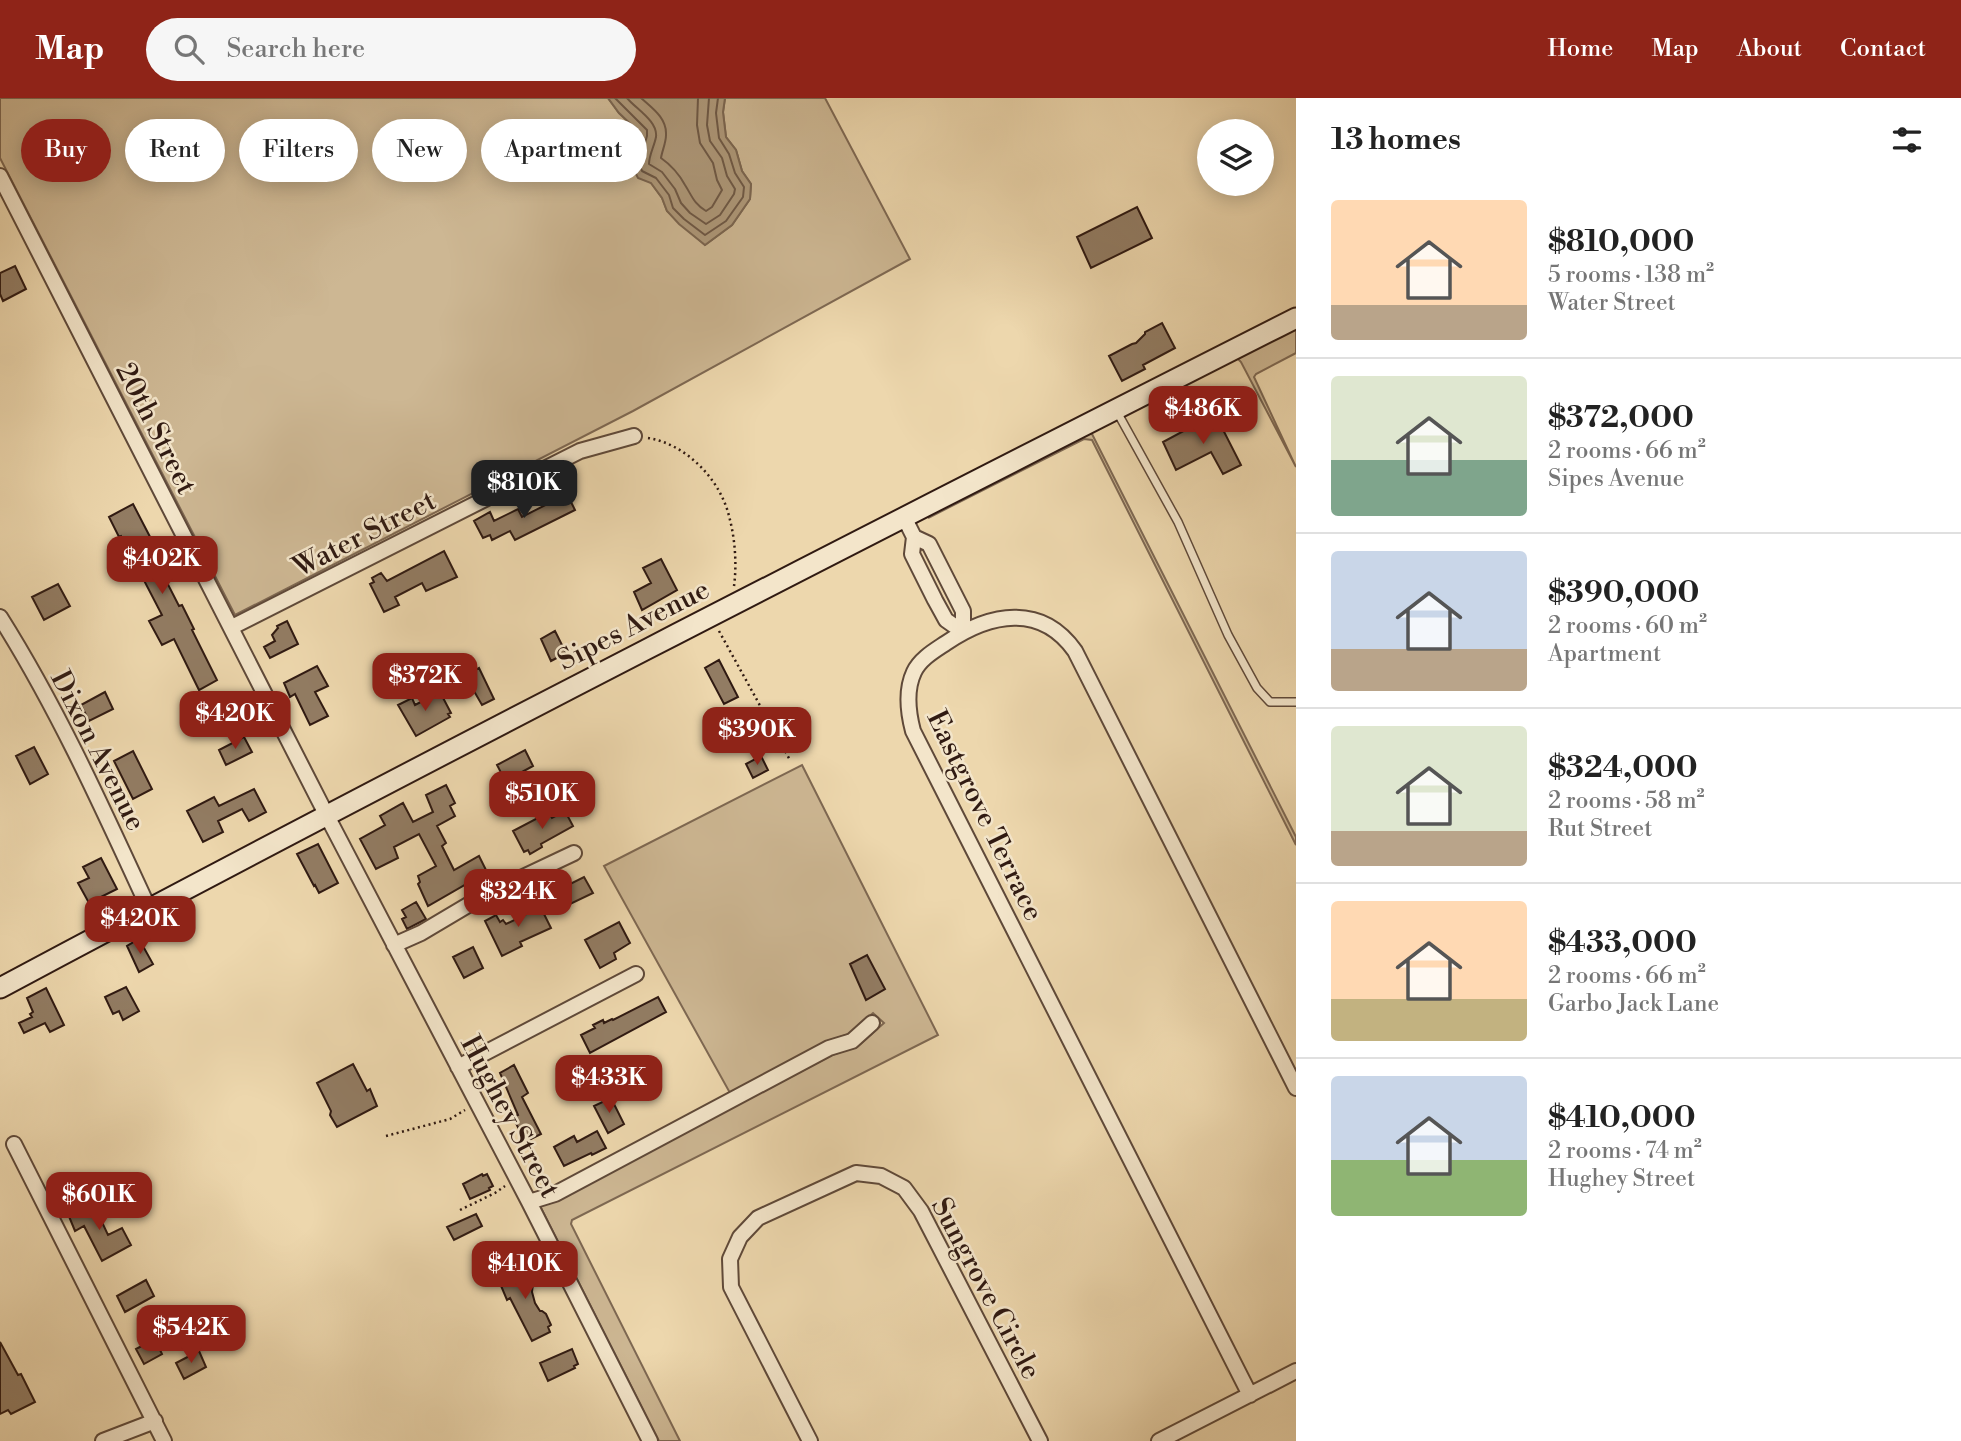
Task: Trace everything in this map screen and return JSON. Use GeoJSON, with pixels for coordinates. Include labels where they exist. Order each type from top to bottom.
{"type":"FeatureCollection","features":[{"type":"Feature","properties":{"kind":"street","name":"20th Street"},"geometry":{"type":"LineString","coordinates":[[0,176],[326,814]]}},
{"type":"Feature","properties":{"kind":"street","name":"Sipes Avenue"},"geometry":{"type":"LineString","coordinates":[[0,988],[326,814],[732,604],[1296,318]]}},
{"type":"Feature","properties":{"kind":"street","name":"Water Street"},"geometry":{"type":"LineString","coordinates":[[232,627],[580,451],[634,436]]}},
{"type":"Feature","properties":{"kind":"street"},"geometry":{"type":"LineString","coordinates":[[904,517],[914,537],[912,554],[925,580],[946,620],[963,632]]}},
{"type":"Feature","properties":{"kind":"street"},"geometry":{"type":"LineString","coordinates":[[914,537],[929,544],[943,571],[963,611],[963,632]]}},
{"type":"Feature","properties":{"kind":"street"},"geometry":{"type":"LineString","coordinates":[[925,580],[943,571]]}},
{"type":"Feature","properties":{"kind":"street","name":"Dixon Avenue"},"geometry":{"type":"LineString","coordinates":[[0,617],[22,652],[99,799],[149,908]]}},
{"type":"Feature","properties":{"kind":"street","name":"Eastgrove Terrace"},"geometry":{"type":"LineString","coordinates":[[1250,1395],[913,731],[908,711],[909,690],[914,671],[926,657],[963,632],[995,620],[1026,617],[1048,625],[1064,636],[1075,651],[1296,1088]]}},
{"type":"Feature","properties":{"kind":"street","name":"Hughey Street"},"geometry":{"type":"LineString","coordinates":[[326,814],[516,1177],[650,1441]]}},
{"type":"Feature","properties":{"kind":"street"},"geometry":{"type":"LineString","coordinates":[[394,945],[421,933],[485,895],[574,853]]}},
{"type":"Feature","properties":{"kind":"street"},"geometry":{"type":"LineString","coordinates":[[458,1067],[636,974]]}},
{"type":"Feature","properties":{"kind":"street"},"geometry":{"type":"LineString","coordinates":[[528,1202],[555,1194],[829,1048],[852,1041],[872,1023]]}},
{"type":"Feature","properties":{"kind":"street"},"geometry":{"type":"LineString","coordinates":[[14,1144],[164,1441]]}},
{"type":"Feature","properties":{"kind":"street","name":"Sungrove Circle"},"geometry":{"type":"LineString","coordinates":[[810,1441],[731,1287],[730,1259],[740,1237],[758,1219],[856,1172],[881,1176],[904,1188],[921,1211],[1040,1441]]}},
{"type":"Feature","properties":{"kind":"street"},"geometry":{"type":"LineString","coordinates":[[1159,1441],[1296,1371]]}},
{"type":"Feature","properties":{"kind":"street"},"geometry":{"type":"LineString","coordinates":[[103,1441],[155,1422]]}},
{"type":"Feature","properties":{"kind":"lane"},"geometry":{"type":"LineString","coordinates":[[1115,410],[1178,522],[1228,635],[1256,688],[1270,702],[1296,702]]}},
{"type":"Feature","properties":{"kind":"path"},"geometry":{"type":"LineString","coordinates":[[634,436],[661,440],[683,451],[705,471],[720,495],[729,515],[734,541],[736,573],[732,604]]}},
{"type":"Feature","properties":{"kind":"path"},"geometry":{"type":"LineString","coordinates":[[711,615],[790,760]]}},
{"type":"Feature","properties":{"kind":"path"},"geometry":{"type":"LineString","coordinates":[[386,1136],[450,1119],[477,1103]]}},
{"type":"Feature","properties":{"kind":"path"},"geometry":{"type":"LineString","coordinates":[[460,1209],[495,1193],[516,1177]]}},
{"type":"Feature","properties":{"kind":"shaded area"},"geometry":{"type":"Polygon","coordinates":[[[0,98],[608,98],[626,119],[481,119],[481,182],[647,182],[647,179],[662,198],[667,211],[705,245],[732,225],[750,199],[751,184],[742,171],[736,150],[726,137],[723,112],[725,98],[825,98],[910,259],[633,411],[235,615],[0,158],[0,98]]]}},
{"type":"Feature","properties":{"kind":"shaded area"},"geometry":{"type":"Polygon","coordinates":[[[1296,326],[1296,353],[1254,377],[1296,467],[1241,362],[1234,358],[1296,326]]]}},
{"type":"Feature","properties":{"kind":"shaded area"},"geometry":{"type":"Polygon","coordinates":[[[1091,432],[1296,837],[1296,845],[1092,440],[1084,439],[928,518],[1091,432]]]}},
{"type":"Feature","properties":{"kind":"shaded area"},"geometry":{"type":"Polygon","coordinates":[[[802,765],[938,1035],[572,1220],[571,1224],[680,1441],[659,1441],[540,1206],[558,1200],[832,1055],[858,1046],[884,1023],[873,1013],[849,1034],[825,1042],[730,1093],[604,866],[802,765]]]}},
{"type":"Feature","properties":{"kind":"water"},"geometry":{"type":"Polygon","coordinates":[[[608,98],[725,98],[723,112],[726,137],[736,150],[742,171],[751,184],[750,199],[732,225],[705,245],[679,224],[667,211],[662,198],[651,183],[647,181],[647,119],[625,119],[608,98]]]}},
{"type":"Feature","properties":{"kind":"building"},"geometry":{"type":"Polygon","coordinates":[[[1137,207],[1152,238],[1091,268],[1077,237],[1137,207]]]}},
{"type":"Feature","properties":{"kind":"building"},"geometry":{"type":"Polygon","coordinates":[[[15,266],[26,289],[3,301],[0,294],[0,273],[15,266]]]}},
{"type":"Feature","properties":{"kind":"building"},"geometry":{"type":"Polygon","coordinates":[[[1162,323],[1175,348],[1143,365],[1145,369],[1122,381],[1109,356],[1136,343],[1145,332],[1162,323]]]}},
{"type":"Feature","properties":{"kind":"building"},"geometry":{"type":"Polygon","coordinates":[[[1215,414],[1241,465],[1223,474],[1211,452],[1176,470],[1163,442],[1215,414]]]}},
{"type":"Feature","properties":{"kind":"building"},"geometry":{"type":"Polygon","coordinates":[[[567,494],[575,510],[515,540],[510,531],[492,540],[490,535],[483,538],[474,521],[490,512],[494,521],[518,509],[522,517],[567,494]]]}},
{"type":"Feature","properties":{"kind":"building"},"geometry":{"type":"Polygon","coordinates":[[[133,504],[162,560],[157,563],[179,606],[182,605],[217,680],[199,690],[174,639],[162,645],[149,621],[162,615],[109,517],[133,504]]]}},
{"type":"Feature","properties":{"kind":"building"},"geometry":{"type":"Polygon","coordinates":[[[444,551],[457,577],[426,591],[422,583],[395,597],[399,605],[384,612],[370,584],[374,582],[372,578],[381,573],[387,581],[444,551]]]}},
{"type":"Feature","properties":{"kind":"building"},"geometry":{"type":"Polygon","coordinates":[[[661,559],[677,590],[642,610],[634,592],[651,583],[643,568],[661,559]]]}},
{"type":"Feature","properties":{"kind":"building"},"geometry":{"type":"Polygon","coordinates":[[[58,584],[70,606],[44,620],[32,597],[58,584]]]}},
{"type":"Feature","properties":{"kind":"building"},"geometry":{"type":"Polygon","coordinates":[[[287,621],[298,644],[270,658],[264,647],[275,641],[272,635],[277,626],[287,621]]]}},
{"type":"Feature","properties":{"kind":"building"},"geometry":{"type":"Polygon","coordinates":[[[555,631],[566,653],[551,661],[541,639],[555,631]]]}},
{"type":"Feature","properties":{"kind":"building"},"geometry":{"type":"Polygon","coordinates":[[[719,660],[738,697],[724,704],[705,668],[719,660]]]}},
{"type":"Feature","properties":{"kind":"building"},"geometry":{"type":"Polygon","coordinates":[[[317,666],[328,686],[315,692],[328,716],[310,725],[295,694],[290,697],[284,683],[317,666]]]}},
{"type":"Feature","properties":{"kind":"building"},"geometry":{"type":"Polygon","coordinates":[[[479,668],[494,699],[482,705],[467,679],[471,677],[469,674],[479,668]]]}},
{"type":"Feature","properties":{"kind":"building"},"geometry":{"type":"Polygon","coordinates":[[[105,692],[113,709],[89,721],[81,705],[105,692]]]}},
{"type":"Feature","properties":{"kind":"building"},"geometry":{"type":"Polygon","coordinates":[[[441,694],[451,713],[448,714],[450,717],[416,736],[398,705],[412,698],[415,705],[441,694]]]}},
{"type":"Feature","properties":{"kind":"building"},"geometry":{"type":"Polygon","coordinates":[[[244,737],[252,752],[226,765],[219,750],[244,737]]]}},
{"type":"Feature","properties":{"kind":"building"},"geometry":{"type":"Polygon","coordinates":[[[34,747],[48,774],[30,784],[16,756],[34,747]]]}},
{"type":"Feature","properties":{"kind":"building"},"geometry":{"type":"Polygon","coordinates":[[[525,750],[533,766],[520,773],[522,779],[508,786],[497,765],[525,750]]]}},
{"type":"Feature","properties":{"kind":"building"},"geometry":{"type":"Polygon","coordinates":[[[133,751],[152,789],[133,799],[114,761],[133,751]]]}},
{"type":"Feature","properties":{"kind":"building"},"geometry":{"type":"Polygon","coordinates":[[[761,756],[768,770],[753,778],[746,764],[761,756]]]}},
{"type":"Feature","properties":{"kind":"building"},"geometry":{"type":"Polygon","coordinates":[[[446,785],[455,803],[450,806],[455,816],[437,826],[446,843],[442,846],[454,870],[479,856],[487,872],[428,906],[418,884],[418,876],[436,866],[419,834],[394,847],[398,858],[376,869],[360,839],[385,825],[380,816],[403,803],[413,822],[433,812],[426,795],[446,785]]]}},
{"type":"Feature","properties":{"kind":"building"},"geometry":{"type":"Polygon","coordinates":[[[254,789],[266,812],[249,821],[242,809],[218,821],[223,832],[203,842],[187,811],[214,797],[219,806],[254,789]]]}},
{"type":"Feature","properties":{"kind":"building"},"geometry":{"type":"Polygon","coordinates":[[[565,811],[573,826],[541,844],[542,847],[530,854],[528,850],[524,852],[513,831],[549,812],[552,818],[565,811]]]}},
{"type":"Feature","properties":{"kind":"building"},"geometry":{"type":"Polygon","coordinates":[[[318,844],[338,883],[319,893],[297,854],[318,844]]]}},
{"type":"Feature","properties":{"kind":"building"},"geometry":{"type":"Polygon","coordinates":[[[101,858],[117,889],[89,903],[78,883],[89,878],[83,867],[101,858]]]}},
{"type":"Feature","properties":{"kind":"building"},"geometry":{"type":"Polygon","coordinates":[[[584,877],[593,893],[566,906],[558,890],[584,877]]]}},
{"type":"Feature","properties":{"kind":"building"},"geometry":{"type":"Polygon","coordinates":[[[416,902],[426,919],[407,929],[402,919],[406,917],[402,910],[416,902]]]}},
{"type":"Feature","properties":{"kind":"building"},"geometry":{"type":"Polygon","coordinates":[[[539,904],[551,928],[520,942],[522,946],[502,956],[485,921],[496,915],[500,922],[503,920],[506,924],[525,915],[524,912],[539,904]]]}},
{"type":"Feature","properties":{"kind":"building"},"geometry":{"type":"Polygon","coordinates":[[[619,922],[630,943],[614,953],[616,959],[600,968],[585,940],[619,922]]]}},
{"type":"Feature","properties":{"kind":"building"},"geometry":{"type":"Polygon","coordinates":[[[139,939],[153,964],[139,972],[127,946],[139,939]]]}},
{"type":"Feature","properties":{"kind":"building"},"geometry":{"type":"Polygon","coordinates":[[[473,947],[483,968],[464,978],[453,957],[473,947]]]}},
{"type":"Feature","properties":{"kind":"building"},"geometry":{"type":"Polygon","coordinates":[[[867,955],[885,989],[866,1000],[850,964],[867,955]]]}},
{"type":"Feature","properties":{"kind":"building"},"geometry":{"type":"Polygon","coordinates":[[[126,987],[139,1011],[123,1020],[119,1011],[113,1014],[105,997],[126,987]]]}},
{"type":"Feature","properties":{"kind":"building"},"geometry":{"type":"Polygon","coordinates":[[[46,988],[64,1025],[50,1032],[45,1023],[24,1033],[19,1023],[32,1017],[30,1014],[33,1012],[27,998],[46,988]]]}},
{"type":"Feature","properties":{"kind":"building"},"geometry":{"type":"Polygon","coordinates":[[[658,997],[666,1012],[590,1053],[581,1035],[595,1028],[593,1025],[603,1020],[604,1023],[613,1020],[658,997]]]}},
{"type":"Feature","properties":{"kind":"building"},"geometry":{"type":"Polygon","coordinates":[[[353,1064],[367,1091],[370,1089],[377,1106],[337,1127],[317,1083],[353,1064]]]}},
{"type":"Feature","properties":{"kind":"building"},"geometry":{"type":"Polygon","coordinates":[[[514,1065],[528,1093],[522,1097],[541,1134],[525,1142],[513,1117],[518,1115],[500,1073],[514,1065]]]}},
{"type":"Feature","properties":{"kind":"building"},"geometry":{"type":"Polygon","coordinates":[[[611,1098],[624,1124],[608,1133],[594,1106],[611,1098]]]}},
{"type":"Feature","properties":{"kind":"building"},"geometry":{"type":"Polygon","coordinates":[[[597,1131],[606,1148],[564,1166],[554,1147],[574,1136],[577,1142],[597,1131]]]}},
{"type":"Feature","properties":{"kind":"building"},"geometry":{"type":"Polygon","coordinates":[[[487,1174],[493,1186],[470,1199],[463,1184],[487,1174]]]}},
{"type":"Feature","properties":{"kind":"building"},"geometry":{"type":"Polygon","coordinates":[[[93,1203],[108,1235],[122,1228],[131,1245],[102,1261],[84,1226],[75,1231],[68,1214],[93,1203]]]}},
{"type":"Feature","properties":{"kind":"building"},"geometry":{"type":"Polygon","coordinates":[[[476,1214],[482,1226],[454,1240],[447,1227],[476,1214]]]}},
{"type":"Feature","properties":{"kind":"building"},"geometry":{"type":"Polygon","coordinates":[[[523,1261],[533,1284],[535,1303],[540,1311],[546,1314],[551,1325],[548,1327],[550,1332],[532,1341],[510,1298],[507,1300],[499,1281],[508,1277],[505,1270],[523,1261]]]}},
{"type":"Feature","properties":{"kind":"building"},"geometry":{"type":"Polygon","coordinates":[[[146,1280],[154,1296],[125,1312],[117,1296],[146,1280]]]}},
{"type":"Feature","properties":{"kind":"building"},"geometry":{"type":"Polygon","coordinates":[[[155,1339],[162,1354],[144,1364],[136,1349],[155,1339]]]}},
{"type":"Feature","properties":{"kind":"building"},"geometry":{"type":"Polygon","coordinates":[[[0,1342],[35,1402],[11,1414],[8,1410],[0,1414],[0,1342]]]}},
{"type":"Feature","properties":{"kind":"building"},"geometry":{"type":"Polygon","coordinates":[[[572,1349],[578,1364],[575,1368],[548,1381],[540,1363],[572,1349]]]}},
{"type":"Feature","properties":{"kind":"building"},"geometry":{"type":"Polygon","coordinates":[[[199,1351],[206,1367],[184,1379],[176,1363],[199,1351]]]}}]}
